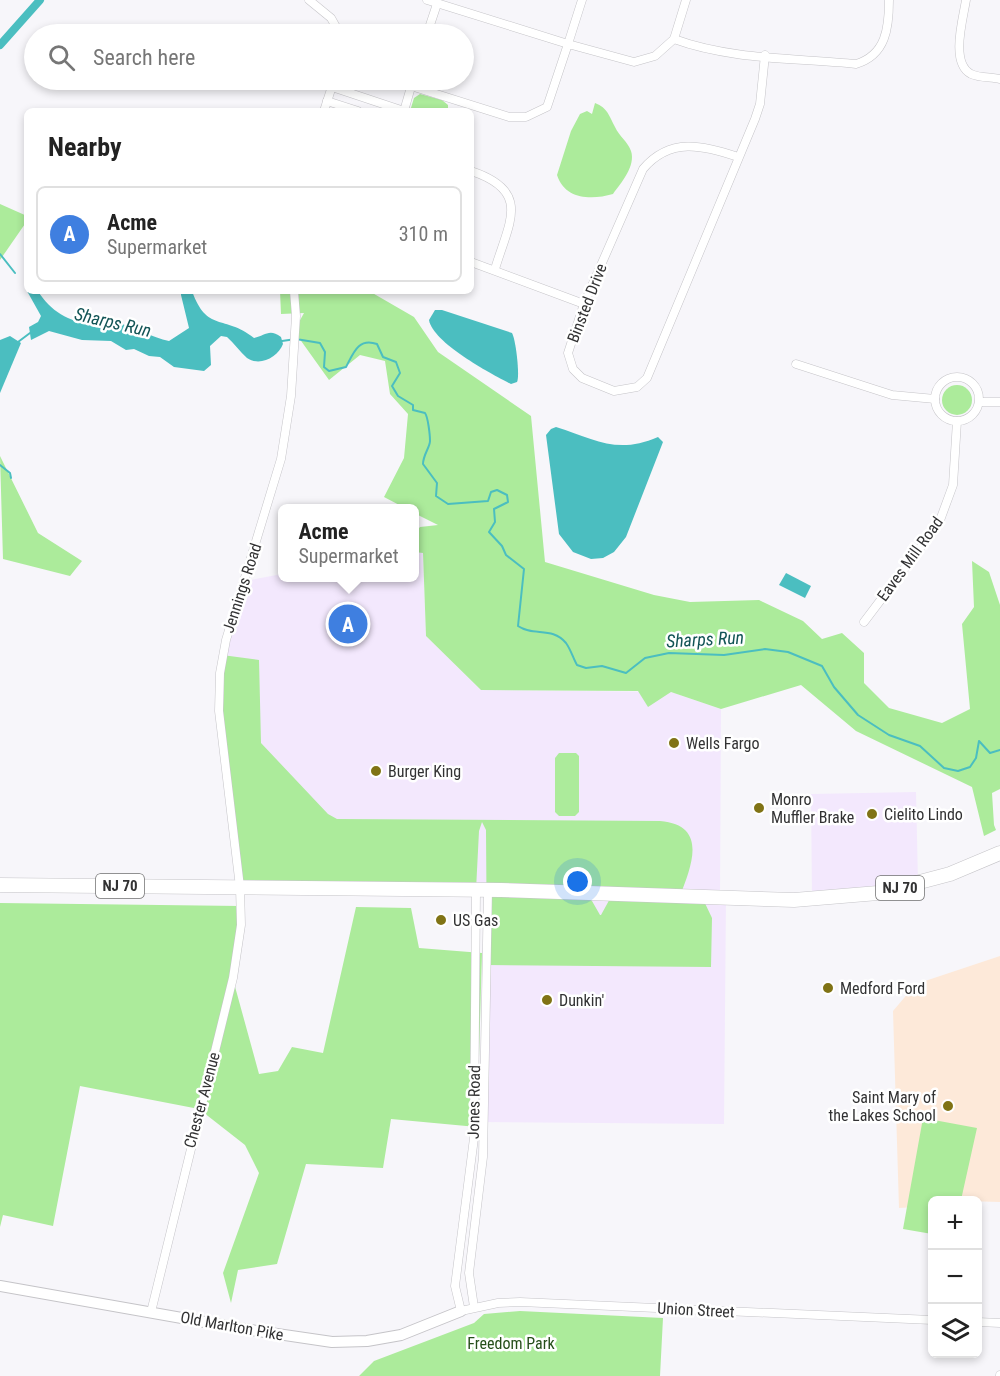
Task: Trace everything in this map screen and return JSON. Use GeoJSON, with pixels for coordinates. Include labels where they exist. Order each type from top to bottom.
{"type":"FeatureCollection","features":[{"type":"Feature","properties":{"kind":"highway","name":"NJ 70"},"geometry":{"type":"LineString","coordinates":[[0,885],[482,890],[786,900],[839,898],[878,893],[950,874],[1000,853]]}},
{"type":"Feature","properties":{"kind":"street"},"geometry":{"type":"LineString","coordinates":[[309,0],[331,18],[334,24]]}},
{"type":"Feature","properties":{"kind":"street"},"geometry":{"type":"LineString","coordinates":[[426,0],[634,62],[655,56],[674,39],[686,0]]}},
{"type":"Feature","properties":{"kind":"street"},"geometry":{"type":"LineString","coordinates":[[432,90],[509,117],[526,117],[547,106],[582,0]]}},
{"type":"Feature","properties":{"kind":"street"},"geometry":{"type":"LineString","coordinates":[[674,39],[699,48],[856,64],[866,61],[884,42],[889,0]]}},
{"type":"Feature","properties":{"kind":"street"},"geometry":{"type":"LineString","coordinates":[[966,0],[960,51],[961,63],[973,75],[1000,79]]}},
{"type":"Feature","properties":{"kind":"street"},"geometry":{"type":"LineString","coordinates":[[430,24],[437,4]]}},
{"type":"Feature","properties":{"kind":"street","name":"Binsted Drive"},"geometry":{"type":"LineString","coordinates":[[738,157],[707,146],[679,146],[652,159],[643,169],[584,304],[570,344],[568,353],[573,369],[582,378],[614,391],[638,387],[652,370],[760,104],[765,55]]}},
{"type":"Feature","properties":{"kind":"street"},"geometry":{"type":"LineString","coordinates":[[325,108],[331,90]]}},
{"type":"Feature","properties":{"kind":"street"},"geometry":{"type":"LineString","coordinates":[[351,90],[396,108]]}},
{"type":"Feature","properties":{"kind":"street"},"geometry":{"type":"LineString","coordinates":[[405,108],[410,90]]}},
{"type":"Feature","properties":{"kind":"street"},"geometry":{"type":"LineString","coordinates":[[327,101],[349,108]]}},
{"type":"Feature","properties":{"kind":"street"},"geometry":{"type":"LineString","coordinates":[[474,172],[500,184],[508,194],[511,205],[511,218],[495,269]]}},
{"type":"Feature","properties":{"kind":"street"},"geometry":{"type":"LineString","coordinates":[[474,263],[584,304]]}},
{"type":"Feature","properties":{"kind":"street","name":"Jennings Road"},"geometry":{"type":"LineString","coordinates":[[240,887],[219,711],[220,673],[226,639],[281,459],[291,396],[296,316],[294,294]]}},
{"type":"Feature","properties":{"kind":"street"},"geometry":{"type":"LineString","coordinates":[[795,364],[892,395],[935,399]]}},
{"type":"Feature","properties":{"kind":"street"},"geometry":{"type":"LineString","coordinates":[[957,377],[974,385],[979,402],[972,416],[957,421],[946,418],[938,410],[935,399],[942,384],[957,377]]}},
{"type":"Feature","properties":{"kind":"street"},"geometry":{"type":"LineString","coordinates":[[979,402],[1000,402]]}},
{"type":"Feature","properties":{"kind":"street","name":"Eaves Mill Road"},"geometry":{"type":"LineString","coordinates":[[864,622],[939,524],[953,485],[957,421]]}},
{"type":"Feature","properties":{"kind":"street","name":"Chester Avenue"},"geometry":{"type":"LineString","coordinates":[[151,1312],[233,978],[241,925],[240,887]]}},
{"type":"Feature","properties":{"kind":"street","name":"Jones Road"},"geometry":{"type":"LineString","coordinates":[[474,1307],[469,1273],[483,1157],[482,890]]}},
{"type":"Feature","properties":{"kind":"street","name":"Jones Road"},"geometry":{"type":"LineString","coordinates":[[461,1311],[455,1286],[474,1138],[482,890]]}},
{"type":"Feature","properties":{"kind":"street","name":"Old Marlton Pike"},"geometry":{"type":"LineString","coordinates":[[0,1286],[244,1329],[350,1343],[401,1335],[461,1311]]}},
{"type":"Feature","properties":{"kind":"street","name":"Union Street"},"geometry":{"type":"LineString","coordinates":[[461,1311],[474,1307],[520,1302],[928,1320]]}},
{"type":"Feature","properties":{"kind":"street"},"geometry":{"type":"LineString","coordinates":[[982,1322],[1000,1323]]}},
{"type":"Feature","properties":{"kind":"shaded area"},"geometry":{"type":"Polygon","coordinates":[[[419,553],[423,553],[426,636],[481,690],[671,692],[721,709],[720,897],[726,898],[724,1124],[483,1122],[488,890],[315,889],[220,673],[245,581],[278,575],[278,582],[419,582],[419,553]]]}},
{"type":"Feature","properties":{"kind":"shaded area"},"geometry":{"type":"Polygon","coordinates":[[[916,792],[918,883],[812,899],[811,794],[916,792]]]}},
{"type":"Feature","properties":{"kind":"shaded area","name":"Saint Mary of the Lakes School"},"geometry":{"type":"Polygon","coordinates":[[[1000,956],[1000,1202],[982,1201],[982,1196],[928,1196],[928,1206],[899,1208],[893,1011],[916,984],[1000,956]]]}},
{"type":"Feature","properties":{"kind":"green space"},"geometry":{"type":"Polygon","coordinates":[[[420,94],[442,100],[448,108],[411,108],[414,98],[420,94]]]}},
{"type":"Feature","properties":{"kind":"green space"},"geometry":{"type":"Polygon","coordinates":[[[595,103],[608,113],[630,148],[632,157],[627,174],[613,194],[588,197],[573,194],[566,189],[557,175],[571,131],[580,114],[587,111],[592,114],[595,103]]]}},
{"type":"Feature","properties":{"kind":"green space"},"geometry":{"type":"Polygon","coordinates":[[[0,204],[24,215],[24,225],[0,260],[0,204]]]}},
{"type":"Feature","properties":{"kind":"green space"},"geometry":{"type":"Polygon","coordinates":[[[280,294],[374,294],[414,317],[438,352],[531,416],[545,562],[654,595],[690,602],[759,600],[803,621],[822,639],[842,633],[864,653],[864,683],[889,708],[942,723],[970,709],[962,624],[974,607],[972,561],[989,572],[1000,605],[1000,789],[992,793],[996,830],[984,836],[972,787],[856,731],[801,685],[721,709],[671,692],[648,707],[638,691],[481,690],[426,636],[423,553],[419,553],[419,528],[438,525],[419,516],[419,504],[397,504],[384,497],[404,458],[408,414],[390,394],[385,361],[360,355],[329,380],[294,331],[304,313],[281,314],[280,294]]]}},
{"type":"Feature","properties":{"kind":"green space"},"geometry":{"type":"Polygon","coordinates":[[[957,385],[968,389],[972,400],[968,411],[957,415],[946,411],[942,400],[946,389],[957,385]]]}},
{"type":"Feature","properties":{"kind":"green space"},"geometry":{"type":"Polygon","coordinates":[[[0,456],[38,533],[82,561],[70,576],[3,559],[0,456]]]}},
{"type":"Feature","properties":{"kind":"green space"},"geometry":{"type":"Polygon","coordinates":[[[222,655],[259,660],[261,743],[328,814],[337,819],[660,821],[675,824],[685,830],[691,838],[692,848],[689,872],[680,896],[702,897],[712,918],[711,967],[487,965],[486,830],[482,822],[479,831],[476,890],[240,887],[219,711],[222,655]],[[588,894],[600,915],[612,895],[588,894]]]}},
{"type":"Feature","properties":{"kind":"green space"},"geometry":{"type":"Polygon","coordinates":[[[559,753],[576,753],[579,756],[579,812],[575,816],[559,816],[555,812],[555,758],[559,753]]]}},
{"type":"Feature","properties":{"kind":"green space"},"geometry":{"type":"Polygon","coordinates":[[[0,903],[240,906],[231,972],[259,1074],[278,1071],[292,1047],[323,1053],[356,907],[411,908],[419,948],[482,953],[477,1127],[391,1119],[383,1168],[306,1164],[277,1264],[238,1270],[231,1303],[223,1273],[259,1173],[245,1145],[199,1109],[80,1086],[53,1226],[3,1215],[0,1227],[0,903]]]}},
{"type":"Feature","properties":{"kind":"green space"},"geometry":{"type":"Polygon","coordinates":[[[923,1118],[977,1128],[962,1196],[928,1196],[928,1233],[903,1229],[923,1118]]]}},
{"type":"Feature","properties":{"kind":"green space","name":"Freedom Park"},"geometry":{"type":"Polygon","coordinates":[[[520,1311],[663,1318],[660,1376],[359,1376],[374,1361],[474,1323],[484,1314],[520,1311]]]}},
{"type":"Feature","properties":{"kind":"water"},"geometry":{"type":"Polygon","coordinates":[[[29,294],[40,294],[54,310],[76,321],[95,324],[115,322],[169,341],[189,328],[181,294],[193,294],[204,313],[210,318],[234,326],[254,338],[267,333],[277,334],[281,337],[283,344],[273,357],[263,361],[252,361],[227,337],[221,336],[210,346],[211,365],[204,371],[174,367],[160,357],[149,356],[134,349],[126,350],[111,341],[82,340],[49,331],[31,340],[29,327],[38,322],[41,316],[29,294]]]}},
{"type":"Feature","properties":{"kind":"water"},"geometry":{"type":"Polygon","coordinates":[[[435,310],[442,310],[512,333],[517,358],[517,382],[511,384],[451,348],[433,329],[429,320],[435,310]]]}},
{"type":"Feature","properties":{"kind":"water"},"geometry":{"type":"Polygon","coordinates":[[[10,336],[21,343],[0,393],[0,340],[10,336]]]}},
{"type":"Feature","properties":{"kind":"water"},"geometry":{"type":"Polygon","coordinates":[[[556,427],[594,440],[618,445],[630,445],[658,437],[663,442],[626,537],[614,552],[603,558],[591,559],[573,552],[559,534],[546,435],[556,427]]]}},
{"type":"Feature","properties":{"kind":"water"},"geometry":{"type":"Polygon","coordinates":[[[786,573],[811,586],[805,598],[779,585],[786,573]]]}},
{"type":"Feature","properties":{"kind":"waterway"},"geometry":{"type":"LineString","coordinates":[[0,45],[40,0]]}},
{"type":"Feature","properties":{"kind":"waterway","name":"Sharps Run"},"geometry":{"type":"LineString","coordinates":[[0,254],[15,273]]}},
{"type":"Feature","properties":{"kind":"waterway"},"geometry":{"type":"LineString","coordinates":[[18,342],[30,333]]}},
{"type":"Feature","properties":{"kind":"waterway","name":"Sharps Run"},"geometry":{"type":"LineString","coordinates":[[282,341],[296,339],[320,343],[325,352],[324,367],[329,371],[346,367],[357,348],[370,342],[377,344],[383,357],[396,362],[400,373],[392,386],[398,396],[413,405],[413,410],[425,413],[427,418],[430,441],[423,464],[437,483],[436,496],[448,504],[488,501],[491,492],[497,490],[507,495],[508,502],[494,509],[495,522],[489,532],[502,546],[506,555],[524,569],[518,626],[561,638],[568,646],[577,665],[586,668],[602,666],[626,673],[645,658],[669,653],[724,655],[765,649],[788,652],[822,666],[834,687],[858,715],[889,735],[920,746],[944,768],[958,771],[970,767],[976,758],[979,741],[990,753],[1000,750]]}},
{"type":"Feature","properties":{"kind":"waterway"},"geometry":{"type":"LineString","coordinates":[[0,465],[10,473],[11,478]]}},
{"type":"Feature","properties":{"kind":"place","name":"Acme"},"geometry":{"type":"Point","coordinates":[348,624]}},
{"type":"Feature","properties":{"kind":"place","name":"Wells Fargo"},"geometry":{"type":"Point","coordinates":[674,743]}},
{"type":"Feature","properties":{"kind":"place","name":"Burger King"},"geometry":{"type":"Point","coordinates":[376,771]}},
{"type":"Feature","properties":{"kind":"place","name":"Monro Muffler Brake"},"geometry":{"type":"Point","coordinates":[759,808]}},
{"type":"Feature","properties":{"kind":"place","name":"Cielito Lindo"},"geometry":{"type":"Point","coordinates":[872,814]}},
{"type":"Feature","properties":{"kind":"place","name":"US Gas"},"geometry":{"type":"Point","coordinates":[441,920]}},
{"type":"Feature","properties":{"kind":"place","name":"Medford Ford"},"geometry":{"type":"Point","coordinates":[828,988]}},
{"type":"Feature","properties":{"kind":"place","name":"Dunkin'"},"geometry":{"type":"Point","coordinates":[547,1000]}},
{"type":"Feature","properties":{"kind":"place","name":"Saint Mary of the Lakes School"},"geometry":{"type":"Point","coordinates":[948,1106]}}]}
